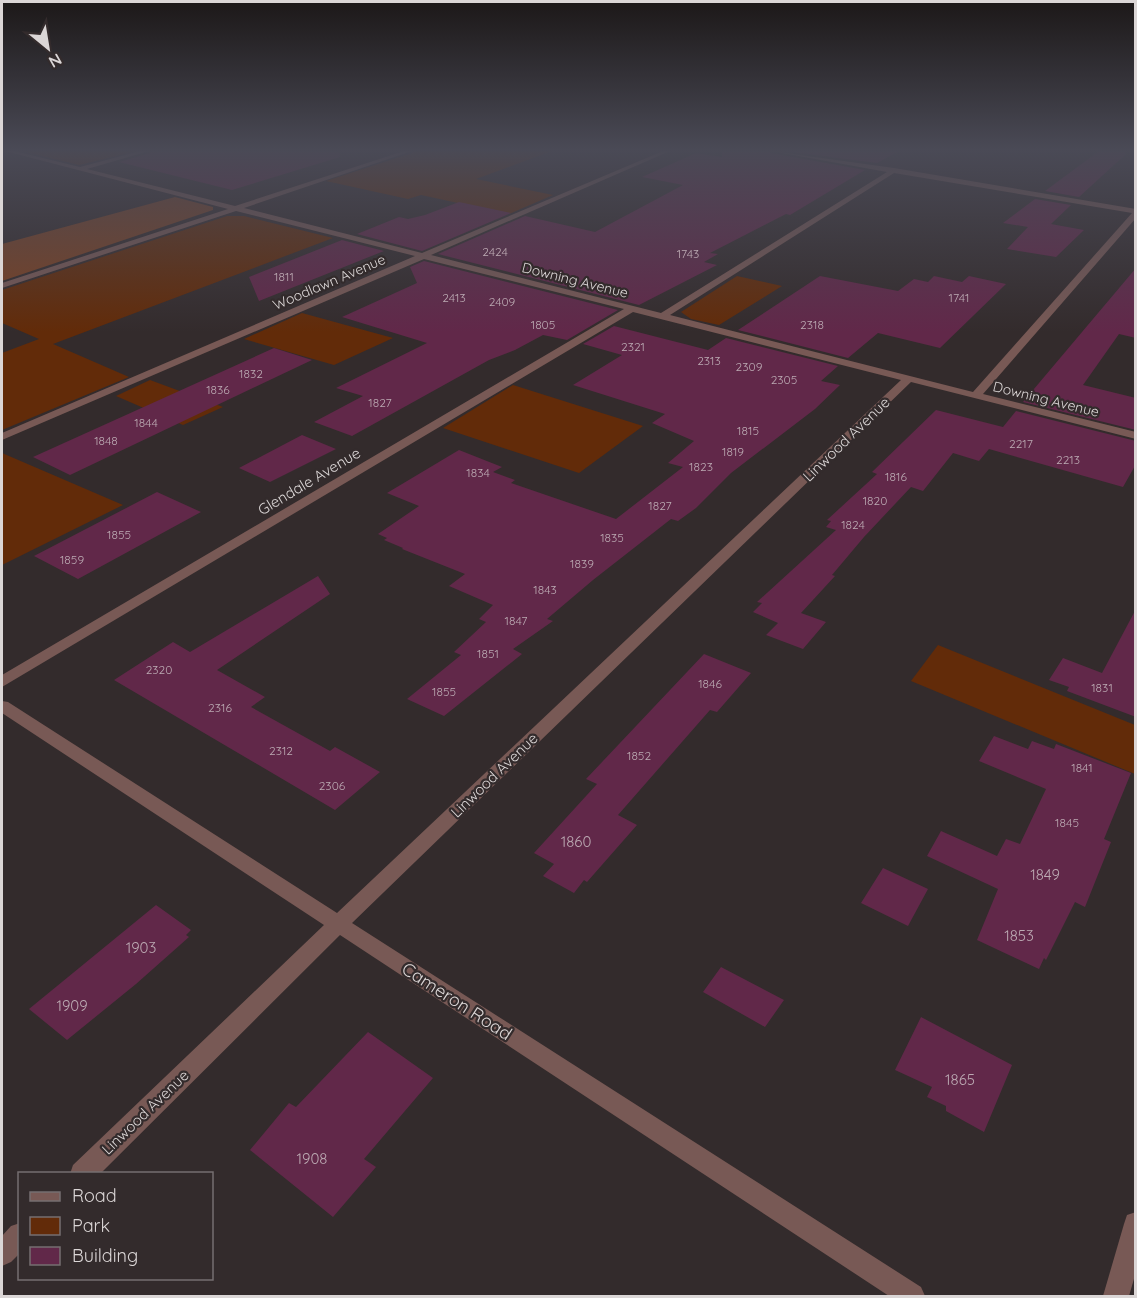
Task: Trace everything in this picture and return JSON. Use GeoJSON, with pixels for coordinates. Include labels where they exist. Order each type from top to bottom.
{"type":"FeatureCollection","features":[{"type":"Feature","properties":{"kind":"street"},"geometry":{"type":"LineString","coordinates":[[2,286],[227,212]]}},
{"type":"Feature","properties":{"kind":"street","name":"Downing Avenue"},"geometry":{"type":"LineString","coordinates":[[252,212],[1136,436]]}},
{"type":"Feature","properties":{"kind":"street","name":"Woodlawn Avenue"},"geometry":{"type":"LineString","coordinates":[[2,437],[526,212]]}},
{"type":"Feature","properties":{"kind":"street"},"geometry":{"type":"LineString","coordinates":[[663,316],[828,212]]}},
{"type":"Feature","properties":{"kind":"street"},"geometry":{"type":"LineString","coordinates":[[976,395],[1136,212]]}},
{"type":"Feature","properties":{"kind":"street","name":"Glendale Avenue"},"geometry":{"type":"LineString","coordinates":[[2,682],[633,308]]}},
{"type":"Feature","properties":{"kind":"street","name":"Linwood Avenue"},"geometry":{"type":"LineString","coordinates":[[83,1172],[338,924],[909,378]]}},
{"type":"Feature","properties":{"kind":"street","name":"Cameron Road"},"geometry":{"type":"LineString","coordinates":[[2,706],[912,1296]]}},
{"type":"Feature","properties":{"kind":"street"},"geometry":{"type":"LineString","coordinates":[[1116,1296],[1136,1224]]}},
{"type":"Feature","properties":{"kind":"street"},"geometry":{"type":"LineString","coordinates":[[2,1253],[18,1237]]}},
{"type":"Feature","properties":{"kind":"green space"},"geometry":{"type":"Polygon","coordinates":[[[227,216],[244,216],[333,238],[53,344],[129,377],[2,430],[2,353],[39,339],[2,323],[2,290],[227,216]]]}},
{"type":"Feature","properties":{"kind":"green space"},"geometry":{"type":"Polygon","coordinates":[[[737,276],[782,286],[719,325],[691,319],[681,312],[737,276]]]}},
{"type":"Feature","properties":{"kind":"green space"},"geometry":{"type":"Polygon","coordinates":[[[302,313],[393,338],[334,365],[244,339],[302,313]]]}},
{"type":"Feature","properties":{"kind":"green space"},"geometry":{"type":"Polygon","coordinates":[[[150,380],[223,407],[183,425],[116,396],[150,380]]]}},
{"type":"Feature","properties":{"kind":"green space"},"geometry":{"type":"Polygon","coordinates":[[[513,385],[643,426],[579,473],[443,428],[513,385]]]}},
{"type":"Feature","properties":{"kind":"green space"},"geometry":{"type":"Polygon","coordinates":[[[2,453],[123,505],[2,565],[2,453]]]}},
{"type":"Feature","properties":{"kind":"green space"},"geometry":{"type":"Polygon","coordinates":[[[938,645],[1135,725],[1135,774],[911,681],[938,645]]]}},
{"type":"Feature","properties":{"kind":"shaded area"},"geometry":{"type":"Polygon","coordinates":[[[121,212],[208,212],[2,281],[2,244],[121,212]]]}},
{"type":"Feature","properties":{"kind":"building"},"geometry":{"type":"Polygon","coordinates":[[[434,212],[511,213],[422,251],[357,234],[399,217],[408,219],[434,212]]]}},
{"type":"Feature","properties":{"kind":"building"},"geometry":{"type":"Polygon","coordinates":[[[633,212],[796,212],[790,215],[786,214],[710,253],[718,254],[704,262],[717,265],[639,305],[438,254],[525,216],[595,232],[633,212]]]}},
{"type":"Feature","properties":{"kind":"building"},"geometry":{"type":"Polygon","coordinates":[[[1018,212],[1064,212],[1051,224],[1084,230],[1056,257],[1007,249],[1028,227],[1003,223],[1018,212]]]}},
{"type":"Feature","properties":{"kind":"building"},"geometry":{"type":"Polygon","coordinates":[[[342,240],[384,251],[259,301],[249,277],[342,240]]]}},
{"type":"Feature","properties":{"kind":"building"},"geometry":{"type":"Polygon","coordinates":[[[424,261],[618,310],[567,340],[543,335],[515,350],[489,360],[352,436],[314,422],[363,396],[336,388],[427,343],[342,317],[417,283],[410,267],[424,261]]]}},
{"type":"Feature","properties":{"kind":"building"},"geometry":{"type":"Polygon","coordinates":[[[1136,268],[1136,338],[1119,334],[1083,385],[1136,398],[1136,430],[1023,402],[1136,268]]]}},
{"type":"Feature","properties":{"kind":"building"},"geometry":{"type":"Polygon","coordinates":[[[820,276],[898,291],[914,279],[928,282],[934,276],[962,282],[969,276],[1006,284],[940,348],[878,333],[848,358],[738,330],[820,276]]]}},
{"type":"Feature","properties":{"kind":"building"},"geometry":{"type":"Polygon","coordinates":[[[614,326],[708,350],[726,338],[838,366],[821,381],[840,385],[815,409],[731,473],[696,508],[678,521],[671,519],[593,580],[547,619],[553,621],[513,649],[522,654],[444,716],[407,699],[461,655],[454,652],[486,622],[479,619],[493,605],[449,586],[465,574],[402,549],[384,540],[387,538],[378,534],[419,506],[387,493],[459,450],[502,467],[493,472],[515,480],[511,483],[616,519],[683,467],[668,463],[694,441],[652,423],[665,414],[573,385],[622,355],[583,344],[614,326]]]}},
{"type":"Feature","properties":{"kind":"building"},"geometry":{"type":"Polygon","coordinates":[[[274,348],[312,360],[70,475],[33,457],[274,348]]]}},
{"type":"Feature","properties":{"kind":"building"},"geometry":{"type":"Polygon","coordinates":[[[936,410],[1003,427],[1016,411],[1136,441],[1136,464],[1123,487],[989,449],[979,461],[953,453],[923,491],[911,487],[864,537],[832,575],[835,576],[801,613],[826,622],[803,649],[766,635],[778,623],[753,612],[762,603],[757,602],[836,530],[826,527],[831,521],[827,520],[877,474],[872,472],[936,410]]]}},
{"type":"Feature","properties":{"kind":"building"},"geometry":{"type":"Polygon","coordinates":[[[302,435],[336,449],[270,482],[239,468],[302,435]]]}},
{"type":"Feature","properties":{"kind":"building"},"geometry":{"type":"Polygon","coordinates":[[[157,492],[201,512],[78,579],[34,556],[157,492]]]}},
{"type":"Feature","properties":{"kind":"building"},"geometry":{"type":"Polygon","coordinates":[[[318,576],[330,594],[217,670],[265,697],[251,707],[330,751],[335,747],[380,772],[335,810],[114,680],[173,642],[190,652],[318,576]]]}},
{"type":"Feature","properties":{"kind":"building"},"geometry":{"type":"Polygon","coordinates":[[[1136,609],[1136,717],[1067,691],[1069,687],[1049,680],[1063,658],[1102,673],[1136,609]]]}},
{"type":"Feature","properties":{"kind":"building"},"geometry":{"type":"Polygon","coordinates":[[[704,654],[751,673],[717,712],[710,710],[618,815],[637,825],[587,882],[584,880],[574,893],[543,876],[554,864],[534,853],[597,784],[586,779],[704,654]]]}},
{"type":"Feature","properties":{"kind":"building"},"geometry":{"type":"Polygon","coordinates":[[[994,736],[1028,749],[1032,741],[1054,749],[1056,744],[1131,773],[1104,839],[1111,842],[1085,907],[1075,902],[1046,960],[1044,958],[1039,969],[977,940],[998,889],[927,856],[941,831],[997,856],[1006,839],[1020,844],[1046,789],[979,761],[994,736]]]}},
{"type":"Feature","properties":{"kind":"building"},"geometry":{"type":"Polygon","coordinates":[[[883,868],[928,889],[908,926],[861,903],[883,868]]]}},
{"type":"Feature","properties":{"kind":"building"},"geometry":{"type":"Polygon","coordinates":[[[156,905],[191,930],[186,935],[189,937],[136,984],[67,1040],[29,1009],[156,905]]]}},
{"type":"Feature","properties":{"kind":"building"},"geometry":{"type":"Polygon","coordinates":[[[721,967],[784,1000],[765,1027],[703,992],[721,967]]]}},
{"type":"Feature","properties":{"kind":"building"},"geometry":{"type":"Polygon","coordinates":[[[921,1017],[1012,1065],[984,1132],[946,1111],[946,1106],[927,1097],[932,1087],[895,1070],[921,1017]]]}},
{"type":"Feature","properties":{"kind":"building"},"geometry":{"type":"Polygon","coordinates":[[[368,1032],[433,1078],[364,1159],[376,1167],[333,1217],[250,1150],[289,1103],[296,1107],[368,1032]]]}}]}
